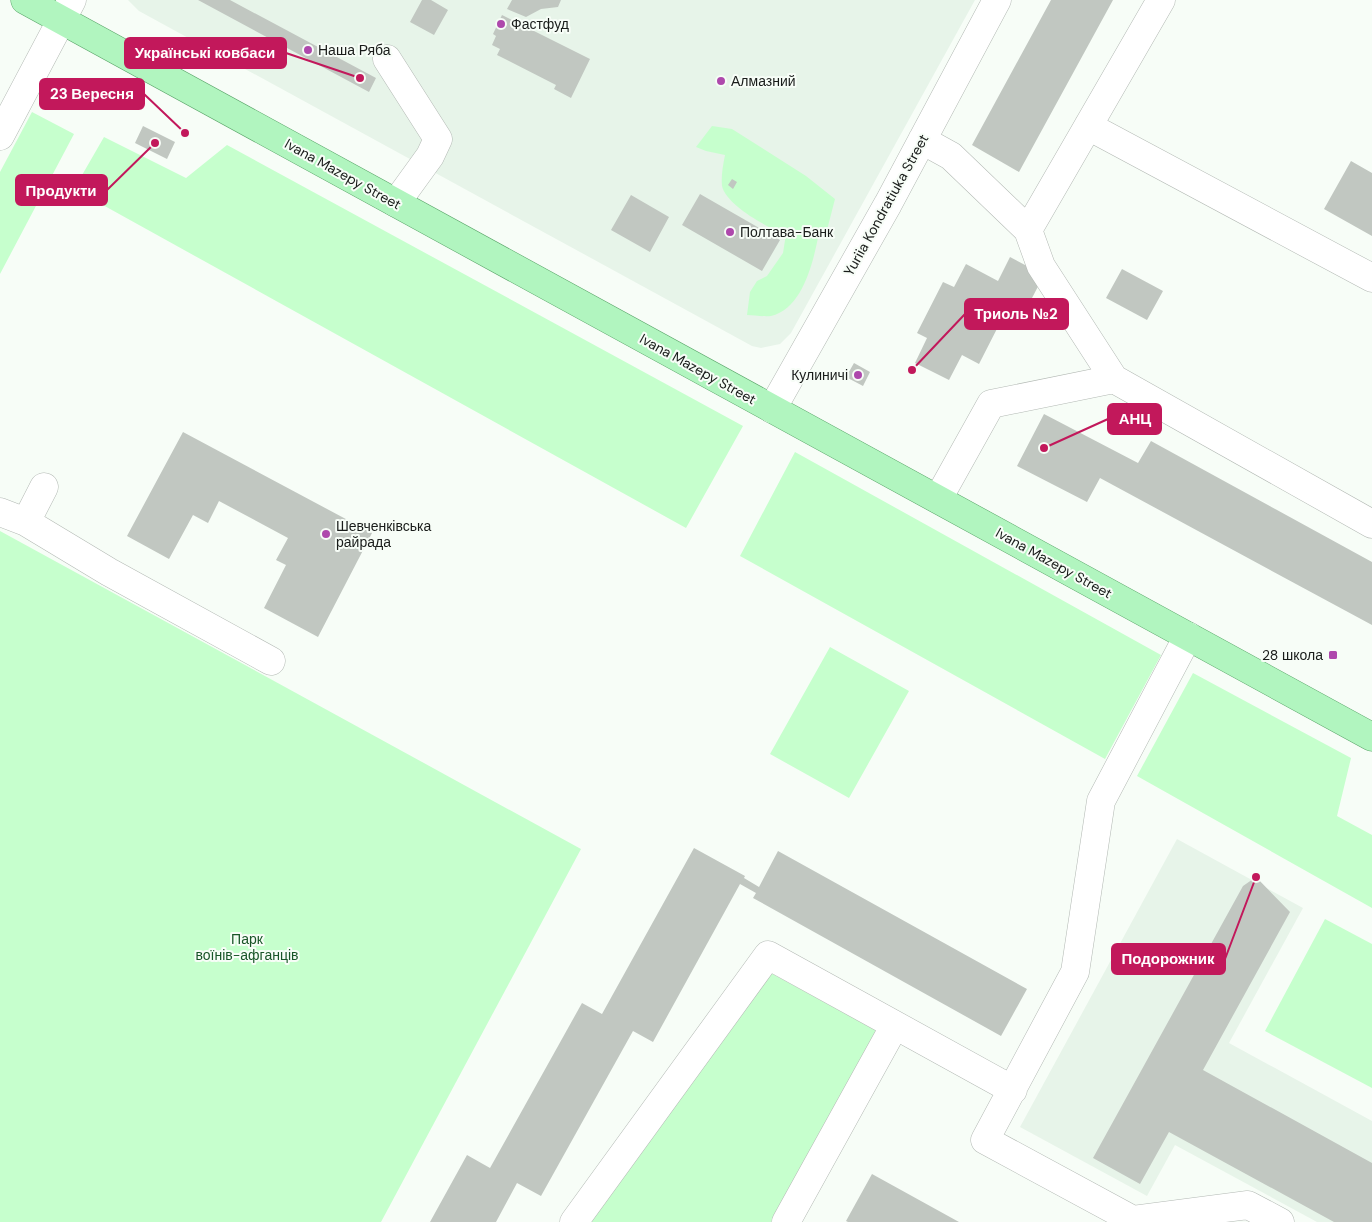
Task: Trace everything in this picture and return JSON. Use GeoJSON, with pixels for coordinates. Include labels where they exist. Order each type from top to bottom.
{"type":"FeatureCollection","features":[{"type":"Feature","properties":{"kind":"main road","name":"Ivana Mazepy Street"},"geometry":{"type":"LineString","coordinates":[[25,0],[67,10],[396,204],[1372,737]]}},
{"type":"Feature","properties":{"kind":"street","name":"Yuriia Kondratiuka Street"},"geometry":{"type":"LineString","coordinates":[[772,409],[888,204],[997,0]]}},
{"type":"Feature","properties":{"kind":"street"},"geometry":{"type":"LineString","coordinates":[[1028,230],[1162,0]]}},
{"type":"Feature","properties":{"kind":"street"},"geometry":{"type":"LineString","coordinates":[[0,136],[67,10]]}},
{"type":"Feature","properties":{"kind":"street"},"geometry":{"type":"LineString","coordinates":[[387,59],[438,139],[430,156],[396,204]]}},
{"type":"Feature","properties":{"kind":"street"},"geometry":{"type":"LineString","coordinates":[[1088,126],[1372,278]]}},
{"type":"Feature","properties":{"kind":"street"},"geometry":{"type":"LineString","coordinates":[[922,140],[951,156],[1028,230],[1042,266],[1114,379],[1372,524]]}},
{"type":"Feature","properties":{"kind":"street"},"geometry":{"type":"LineString","coordinates":[[938,499],[991,404],[1114,379]]}},
{"type":"Feature","properties":{"kind":"street"},"geometry":{"type":"LineString","coordinates":[[26,522],[44,487]]}},
{"type":"Feature","properties":{"kind":"street"},"geometry":{"type":"LineString","coordinates":[[0,512],[26,522],[109,572],[271,661]]}},
{"type":"Feature","properties":{"kind":"street"},"geometry":{"type":"LineString","coordinates":[[1188,636],[1101,801],[1076,972],[986,1140],[1133,1220],[1248,1205],[1280,1222]]}},
{"type":"Feature","properties":{"kind":"street"},"geometry":{"type":"LineString","coordinates":[[574,1222],[768,955],[1012,1090]]}},
{"type":"Feature","properties":{"kind":"street"},"geometry":{"type":"LineString","coordinates":[[786,1222],[895,1025]]}},
{"type":"Feature","properties":{"kind":"shaded area"},"geometry":{"type":"Polygon","coordinates":[[[128,0],[975,0],[791,333],[780,344],[761,348],[752,346],[139,11],[128,0]]]}},
{"type":"Feature","properties":{"kind":"shaded area"},"geometry":{"type":"Polygon","coordinates":[[[1177,839],[1303,908],[1229,1043],[1372,1121],[1372,1222],[1317,1222],[1175,1145],[1147,1196],[1020,1127],[1177,839]]]}},
{"type":"Feature","properties":{"kind":"green space"},"geometry":{"type":"Polygon","coordinates":[[[32,112],[74,134],[0,274],[0,172],[32,112]]]}},
{"type":"Feature","properties":{"kind":"green space"},"geometry":{"type":"Polygon","coordinates":[[[712,126],[732,129],[806,176],[835,199],[827,230],[819,232],[810,269],[799,294],[782,312],[771,316],[747,315],[750,292],[757,281],[767,276],[783,253],[786,234],[769,227],[749,215],[731,201],[725,193],[722,186],[722,170],[725,155],[696,147],[712,126]]]}},
{"type":"Feature","properties":{"kind":"green space"},"geometry":{"type":"Polygon","coordinates":[[[104,137],[186,178],[227,145],[743,426],[686,528],[74,189],[104,137]]]}},
{"type":"Feature","properties":{"kind":"green space"},"geometry":{"type":"Polygon","coordinates":[[[795,452],[1161,655],[1105,759],[740,556],[795,452]]]}},
{"type":"Feature","properties":{"kind":"green space","name":"Парк воїнів-афганців"},"geometry":{"type":"Polygon","coordinates":[[[0,531],[581,849],[381,1222],[0,1222],[0,531]]]}},
{"type":"Feature","properties":{"kind":"green space"},"geometry":{"type":"Polygon","coordinates":[[[830,647],[909,691],[849,798],[770,754],[830,647]]]}},
{"type":"Feature","properties":{"kind":"green space"},"geometry":{"type":"Polygon","coordinates":[[[1193,673],[1351,758],[1337,816],[1372,835],[1372,908],[1137,776],[1193,673]]]}},
{"type":"Feature","properties":{"kind":"green space"},"geometry":{"type":"Polygon","coordinates":[[[1325,919],[1372,944],[1372,1088],[1265,1031],[1325,919]]]}},
{"type":"Feature","properties":{"kind":"green space"},"geometry":{"type":"Polygon","coordinates":[[[771,973],[877,1031],[771,1222],[590,1222],[771,973]]]}},
{"type":"Feature","properties":{"kind":"building"},"geometry":{"type":"Polygon","coordinates":[[[198,0],[230,0],[376,78],[369,92],[198,0]]]}},
{"type":"Feature","properties":{"kind":"building"},"geometry":{"type":"Polygon","coordinates":[[[422,0],[431,0],[448,10],[434,35],[410,22],[422,0]]]}},
{"type":"Feature","properties":{"kind":"building"},"geometry":{"type":"Polygon","coordinates":[[[512,0],[561,0],[558,7],[541,9],[526,17],[507,9],[512,0]]]}},
{"type":"Feature","properties":{"kind":"building"},"geometry":{"type":"Polygon","coordinates":[[[1051,0],[1113,0],[1019,172],[972,145],[1051,0]]]}},
{"type":"Feature","properties":{"kind":"building"},"geometry":{"type":"Polygon","coordinates":[[[502,15],[590,59],[571,98],[554,89],[556,85],[497,55],[500,49],[492,45],[496,36],[493,34],[502,15]]]}},
{"type":"Feature","properties":{"kind":"building"},"geometry":{"type":"Polygon","coordinates":[[[143,126],[175,142],[167,159],[135,143],[143,126]]]}},
{"type":"Feature","properties":{"kind":"building"},"geometry":{"type":"Polygon","coordinates":[[[1351,161],[1372,173],[1372,236],[1324,209],[1351,161]]]}},
{"type":"Feature","properties":{"kind":"building"},"geometry":{"type":"Polygon","coordinates":[[[732,179],[737,182],[733,189],[728,185],[732,179]]]}},
{"type":"Feature","properties":{"kind":"building","name":"Полтава-Банк"},"geometry":{"type":"Polygon","coordinates":[[[700,194],[780,240],[762,271],[682,225],[700,194]]]}},
{"type":"Feature","properties":{"kind":"building"},"geometry":{"type":"Polygon","coordinates":[[[631,195],[669,217],[650,252],[611,230],[631,195]]]}},
{"type":"Feature","properties":{"kind":"building"},"geometry":{"type":"Polygon","coordinates":[[[1010,257],[1044,275],[1032,298],[1043,304],[1031,328],[1004,315],[979,364],[962,355],[949,380],[915,363],[927,338],[917,333],[943,282],[954,287],[966,264],[998,281],[1010,257]]]}},
{"type":"Feature","properties":{"kind":"building"},"geometry":{"type":"Polygon","coordinates":[[[1122,269],[1163,291],[1147,320],[1106,298],[1122,269]]]}},
{"type":"Feature","properties":{"kind":"building","name":"Кулиничі"},"geometry":{"type":"Polygon","coordinates":[[[854,363],[870,372],[863,386],[846,377],[854,363]]]}},
{"type":"Feature","properties":{"kind":"building"},"geometry":{"type":"Polygon","coordinates":[[[1044,414],[1138,463],[1151,441],[1372,562],[1372,625],[1100,478],[1087,502],[1017,466],[1044,414]]]}},
{"type":"Feature","properties":{"kind":"building","name":"Шевченківська райрада"},"geometry":{"type":"Polygon","coordinates":[[[183,432],[372,533],[318,637],[264,608],[286,565],[276,560],[288,538],[219,501],[208,523],[193,515],[169,559],[127,536],[183,432]]]}},
{"type":"Feature","properties":{"kind":"building"},"geometry":{"type":"Polygon","coordinates":[[[694,848],[745,876],[744,878],[759,887],[778,851],[1027,989],[1001,1036],[753,898],[756,893],[740,884],[653,1042],[633,1031],[541,1196],[517,1183],[496,1222],[430,1222],[467,1155],[490,1168],[582,1003],[602,1014],[694,848]]]}},
{"type":"Feature","properties":{"kind":"building"},"geometry":{"type":"Polygon","coordinates":[[[1256,877],[1290,912],[1203,1070],[1372,1163],[1372,1222],[1334,1222],[1169,1132],[1140,1184],[1093,1158],[1243,886],[1256,877]]]}},
{"type":"Feature","properties":{"kind":"building"},"geometry":{"type":"Polygon","coordinates":[[[872,1174],[959,1222],[846,1221],[872,1174]]]}},
{"type":"Feature","properties":{"kind":"place","name":"Фастфуд"},"geometry":{"type":"Point","coordinates":[501,24]}},
{"type":"Feature","properties":{"kind":"place","name":"Наша Ряба"},"geometry":{"type":"Point","coordinates":[308,50]}},
{"type":"Feature","properties":{"kind":"place","name":"Українські ковбаси"},"geometry":{"type":"Point","coordinates":[360,78]}},
{"type":"Feature","properties":{"kind":"place","name":"Алмазний"},"geometry":{"type":"Point","coordinates":[721,81]}},
{"type":"Feature","properties":{"kind":"place","name":"23 Вересня"},"geometry":{"type":"Point","coordinates":[185,133]}},
{"type":"Feature","properties":{"kind":"place","name":"Продукти"},"geometry":{"type":"Point","coordinates":[155,143]}},
{"type":"Feature","properties":{"kind":"place","name":"Полтава-Банк"},"geometry":{"type":"Point","coordinates":[730,232]}},
{"type":"Feature","properties":{"kind":"place","name":"Триоль №2"},"geometry":{"type":"Point","coordinates":[912,370]}},
{"type":"Feature","properties":{"kind":"place","name":"Кулиничі"},"geometry":{"type":"Point","coordinates":[858,375]}},
{"type":"Feature","properties":{"kind":"place","name":"АНЦ"},"geometry":{"type":"Point","coordinates":[1044,448]}},
{"type":"Feature","properties":{"kind":"place","name":"Шевченківська райрада"},"geometry":{"type":"Point","coordinates":[326,534]}},
{"type":"Feature","properties":{"kind":"place","name":"28 школа"},"geometry":{"type":"Point","coordinates":[1333,655]}},
{"type":"Feature","properties":{"kind":"place","name":"Подорожник"},"geometry":{"type":"Point","coordinates":[1256,877]}}]}
